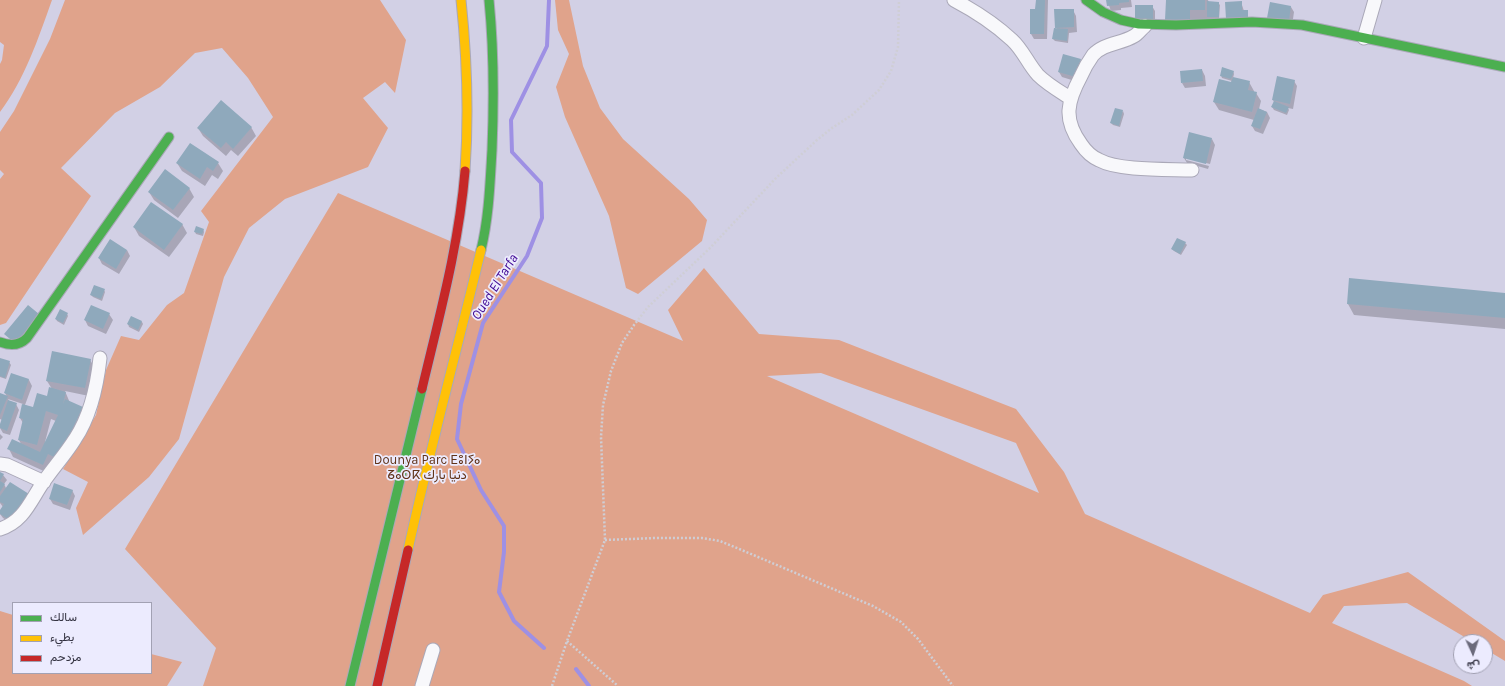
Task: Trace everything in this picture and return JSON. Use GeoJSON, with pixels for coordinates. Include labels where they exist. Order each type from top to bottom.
{"type":"FeatureCollection","features":[{"type":"Feature","properties":{"kind":"main road"},"geometry":{"type":"LineString","coordinates":[[350,686],[446,288],[459,223],[466,164],[468,124],[467,58],[461,0]]}},
{"type":"Feature","properties":{"kind":"main road"},"geometry":{"type":"LineString","coordinates":[[377,686],[431,447],[450,377],[482,245],[490,185],[493,119],[493,38],[489,0]]}},
{"type":"Feature","properties":{"kind":"main road"},"geometry":{"type":"LineString","coordinates":[[1086,0],[1103,12],[1117,19],[1145,26],[1234,22],[1274,22],[1302,25],[1505,67]]}},
{"type":"Feature","properties":{"kind":"main road"},"geometry":{"type":"LineString","coordinates":[[0,342],[14,345],[19,344],[27,338],[169,137]]}},
{"type":"Feature","properties":{"kind":"street"},"geometry":{"type":"LineString","coordinates":[[954,0],[964,5],[1013,40],[1038,75],[1070,98]]}},
{"type":"Feature","properties":{"kind":"street"},"geometry":{"type":"LineString","coordinates":[[1364,38],[1375,0]]}},
{"type":"Feature","properties":{"kind":"street"},"geometry":{"type":"LineString","coordinates":[[1145,26],[1133,36],[1098,50],[1088,63],[1070,98],[1068,111],[1070,124],[1085,150],[1098,160],[1115,166],[1192,170]]}},
{"type":"Feature","properties":{"kind":"street"},"geometry":{"type":"LineString","coordinates":[[0,529],[10,526],[19,519],[44,482],[77,438],[89,412],[97,386],[100,358]]}},
{"type":"Feature","properties":{"kind":"street"},"geometry":{"type":"LineString","coordinates":[[0,464],[7,465],[44,482]]}},
{"type":"Feature","properties":{"kind":"street"},"geometry":{"type":"LineString","coordinates":[[422,686],[433,650]]}},
{"type":"Feature","properties":{"kind":"path"},"geometry":{"type":"LineString","coordinates":[[552,686],[567,641],[605,540],[601,437],[603,411],[610,371],[622,343],[648,307],[710,248],[776,178],[817,140],[852,115],[879,90],[891,71],[898,47],[899,0]]}},
{"type":"Feature","properties":{"kind":"path"},"geometry":{"type":"LineString","coordinates":[[605,540],[702,538],[726,544],[873,606],[900,622],[918,639],[952,686]]}},
{"type":"Feature","properties":{"kind":"path"},"geometry":{"type":"LineString","coordinates":[[567,641],[618,686]]}},
{"type":"Feature","properties":{"kind":"green space"},"geometry":{"type":"Polygon","coordinates":[[[0,0],[52,0],[24,72],[17,86],[0,112],[0,64],[4,45],[0,42],[0,0]]]}},
{"type":"Feature","properties":{"kind":"green space"},"geometry":{"type":"Polygon","coordinates":[[[65,0],[380,0],[406,40],[395,93],[385,82],[363,98],[388,128],[368,167],[285,199],[249,228],[224,277],[179,439],[149,477],[83,535],[76,508],[88,482],[63,469],[96,415],[106,370],[121,336],[139,340],[167,305],[184,293],[209,222],[201,211],[273,117],[248,78],[222,48],[195,53],[160,87],[115,113],[61,168],[91,196],[6,323],[0,325],[0,179],[4,174],[0,170],[0,132],[14,111],[50,39],[65,0]]]}},
{"type":"Feature","properties":{"kind":"green space"},"geometry":{"type":"Polygon","coordinates":[[[555,0],[569,0],[583,66],[600,108],[623,139],[689,199],[707,220],[702,241],[638,294],[626,288],[609,216],[565,117],[556,87],[569,54],[558,30],[555,0]]]}},
{"type":"Feature","properties":{"kind":"green space","name":"Dounya Parc ⴹⵓⵏⵢⴰ ⵒⴰⵔⴽ دنيا بارك"},"geometry":{"type":"Polygon","coordinates":[[[338,193],[683,341],[668,310],[704,268],[759,334],[839,340],[1016,409],[1064,472],[1085,514],[1310,613],[1323,595],[1408,572],[1505,641],[1505,661],[1493,654],[1493,634],[1459,634],[1407,603],[1344,606],[1332,623],[1464,681],[1472,686],[203,686],[216,648],[125,549],[338,193]],[[821,373],[767,376],[1039,493],[1016,443],[821,373]]]}},
{"type":"Feature","properties":{"kind":"green space"},"geometry":{"type":"Polygon","coordinates":[[[0,611],[12,615],[12,674],[152,674],[152,654],[182,662],[167,686],[0,686],[0,611]]]}},
{"type":"Feature","properties":{"kind":"building"},"geometry":{"type":"Polygon","coordinates":[[[1036,0],[1045,0],[1044,34],[1030,34],[1030,9],[1035,9],[1036,0]]]}},
{"type":"Feature","properties":{"kind":"building"},"geometry":{"type":"Polygon","coordinates":[[[1106,0],[1129,0],[1129,2],[1107,6],[1106,0]]]}},
{"type":"Feature","properties":{"kind":"building"},"geometry":{"type":"Polygon","coordinates":[[[1166,0],[1205,0],[1205,10],[1190,10],[1190,21],[1165,20],[1166,0]]]}},
{"type":"Feature","properties":{"kind":"building"},"geometry":{"type":"Polygon","coordinates":[[[1207,1],[1219,2],[1219,17],[1207,17],[1207,1]]]}},
{"type":"Feature","properties":{"kind":"building"},"geometry":{"type":"Polygon","coordinates":[[[1242,1],[1242,10],[1248,10],[1248,18],[1226,19],[1225,2],[1242,1]]]}},
{"type":"Feature","properties":{"kind":"building"},"geometry":{"type":"Polygon","coordinates":[[[1270,2],[1291,6],[1289,21],[1267,18],[1270,2]]]}},
{"type":"Feature","properties":{"kind":"building"},"geometry":{"type":"Polygon","coordinates":[[[1135,5],[1153,5],[1153,21],[1135,21],[1135,5]]]}},
{"type":"Feature","properties":{"kind":"building"},"geometry":{"type":"Polygon","coordinates":[[[1054,9],[1074,9],[1074,27],[1055,28],[1054,9]]]}},
{"type":"Feature","properties":{"kind":"building"},"geometry":{"type":"Polygon","coordinates":[[[1054,28],[1068,29],[1067,41],[1052,39],[1054,28]]]}},
{"type":"Feature","properties":{"kind":"building"},"geometry":{"type":"Polygon","coordinates":[[[1063,54],[1081,59],[1076,77],[1058,72],[1063,54]]]}},
{"type":"Feature","properties":{"kind":"building"},"geometry":{"type":"Polygon","coordinates":[[[1222,67],[1234,71],[1231,79],[1220,76],[1222,67]]]}},
{"type":"Feature","properties":{"kind":"building"},"geometry":{"type":"Polygon","coordinates":[[[1202,69],[1203,81],[1181,83],[1180,71],[1202,69]]]}},
{"type":"Feature","properties":{"kind":"building"},"geometry":{"type":"Polygon","coordinates":[[[1277,76],[1295,80],[1290,104],[1272,100],[1277,76]]]}},
{"type":"Feature","properties":{"kind":"building"},"geometry":{"type":"Polygon","coordinates":[[[1233,77],[1250,81],[1248,90],[1257,92],[1252,112],[1213,102],[1219,79],[1231,82],[1233,77]]]}},
{"type":"Feature","properties":{"kind":"building"},"geometry":{"type":"Polygon","coordinates":[[[221,100],[252,127],[233,149],[226,142],[221,148],[197,128],[221,100]]]}},
{"type":"Feature","properties":{"kind":"building"},"geometry":{"type":"Polygon","coordinates":[[[1274,101],[1289,107],[1286,113],[1271,107],[1274,101]]]}},
{"type":"Feature","properties":{"kind":"building"},"geometry":{"type":"Polygon","coordinates":[[[1115,108],[1123,110],[1119,126],[1110,123],[1115,108]]]}},
{"type":"Feature","properties":{"kind":"building"},"geometry":{"type":"Polygon","coordinates":[[[1258,108],[1267,112],[1260,129],[1251,126],[1258,108]]]}},
{"type":"Feature","properties":{"kind":"building"},"geometry":{"type":"Polygon","coordinates":[[[1189,132],[1212,138],[1206,164],[1183,158],[1189,132]]]}},
{"type":"Feature","properties":{"kind":"building"},"geometry":{"type":"Polygon","coordinates":[[[190,143],[219,162],[213,171],[207,167],[200,179],[176,163],[190,143]]]}},
{"type":"Feature","properties":{"kind":"building"},"geometry":{"type":"Polygon","coordinates":[[[165,169],[190,188],[173,210],[148,192],[165,169]]]}},
{"type":"Feature","properties":{"kind":"building"},"geometry":{"type":"Polygon","coordinates":[[[151,202],[183,224],[164,250],[133,227],[151,202]]]}},
{"type":"Feature","properties":{"kind":"building"},"geometry":{"type":"Polygon","coordinates":[[[196,226],[204,229],[202,234],[194,232],[196,226]]]}},
{"type":"Feature","properties":{"kind":"building"},"geometry":{"type":"Polygon","coordinates":[[[1177,238],[1186,242],[1180,254],[1171,249],[1177,238]]]}},
{"type":"Feature","properties":{"kind":"building"},"geometry":{"type":"Polygon","coordinates":[[[110,239],[127,250],[116,269],[98,258],[110,239]]]}},
{"type":"Feature","properties":{"kind":"building"},"geometry":{"type":"Polygon","coordinates":[[[1349,278],[1505,293],[1505,318],[1347,304],[1349,278]]]}},
{"type":"Feature","properties":{"kind":"building"},"geometry":{"type":"Polygon","coordinates":[[[94,285],[105,289],[101,299],[90,295],[94,285]]]}},
{"type":"Feature","properties":{"kind":"building"},"geometry":{"type":"Polygon","coordinates":[[[28,305],[39,314],[16,344],[4,334],[28,305]]]}},
{"type":"Feature","properties":{"kind":"building"},"geometry":{"type":"Polygon","coordinates":[[[91,305],[110,313],[103,329],[84,320],[91,305]]]}},
{"type":"Feature","properties":{"kind":"building"},"geometry":{"type":"Polygon","coordinates":[[[60,309],[68,313],[63,323],[55,319],[60,309]]]}},
{"type":"Feature","properties":{"kind":"building"},"geometry":{"type":"Polygon","coordinates":[[[131,316],[142,321],[138,330],[127,324],[131,316]]]}},
{"type":"Feature","properties":{"kind":"building"},"geometry":{"type":"Polygon","coordinates":[[[52,351],[91,359],[85,388],[46,381],[52,351]]]}},
{"type":"Feature","properties":{"kind":"building"},"geometry":{"type":"Polygon","coordinates":[[[0,358],[10,361],[5,378],[0,376],[0,358]]]}},
{"type":"Feature","properties":{"kind":"building"},"geometry":{"type":"Polygon","coordinates":[[[11,373],[29,379],[22,400],[4,393],[11,373]]]}},
{"type":"Feature","properties":{"kind":"building"},"geometry":{"type":"Polygon","coordinates":[[[49,387],[66,392],[63,404],[65,399],[83,407],[58,459],[48,454],[43,465],[7,449],[12,439],[40,452],[58,415],[46,411],[37,445],[18,440],[23,419],[19,418],[22,404],[33,407],[37,393],[47,396],[49,387]]]}},
{"type":"Feature","properties":{"kind":"building"},"geometry":{"type":"Polygon","coordinates":[[[0,393],[8,396],[0,415],[0,393]]]}},
{"type":"Feature","properties":{"kind":"building"},"geometry":{"type":"Polygon","coordinates":[[[8,400],[17,403],[7,431],[0,428],[0,424],[8,400]]]}},
{"type":"Feature","properties":{"kind":"building"},"geometry":{"type":"Polygon","coordinates":[[[0,472],[4,474],[0,481],[0,472]]]}},
{"type":"Feature","properties":{"kind":"building"},"geometry":{"type":"Polygon","coordinates":[[[0,481],[5,484],[0,492],[0,481]]]}},
{"type":"Feature","properties":{"kind":"building"},"geometry":{"type":"Polygon","coordinates":[[[10,482],[29,494],[11,521],[0,514],[0,510],[4,504],[0,502],[0,496],[10,482]]]}},
{"type":"Feature","properties":{"kind":"building"},"geometry":{"type":"Polygon","coordinates":[[[54,483],[73,490],[67,505],[49,499],[54,483]]]}},
{"type":"Feature","properties":{"kind":"waterway","name":"Oued El Tarfa"},"geometry":{"type":"LineString","coordinates":[[544,648],[514,621],[499,592],[504,552],[504,526],[481,490],[457,439],[461,404],[483,323],[527,256],[542,218],[541,183],[512,152],[511,120],[547,46],[549,0]]}},
{"type":"Feature","properties":{"kind":"waterway"},"geometry":{"type":"LineString","coordinates":[[576,669],[589,686]]}},
{"type":"Feature","properties":{"kind":"traffic: fast"},"geometry":{"type":"LineString","coordinates":[[481,250],[489,200],[493,131],[493,56],[489,0]]}},
{"type":"Feature","properties":{"kind":"traffic: fast"},"geometry":{"type":"LineString","coordinates":[[1086,0],[1103,12],[1121,20],[1139,24],[1176,25],[1252,22],[1302,25],[1505,67]]}},
{"type":"Feature","properties":{"kind":"traffic: fast"},"geometry":{"type":"LineString","coordinates":[[0,342],[7,344],[18,344],[27,338],[169,137]]}},
{"type":"Feature","properties":{"kind":"traffic: fast"},"geometry":{"type":"LineString","coordinates":[[350,686],[422,389]]}},
{"type":"Feature","properties":{"kind":"traffic: slow"},"geometry":{"type":"LineString","coordinates":[[461,0],[467,85],[465,171]]}},
{"type":"Feature","properties":{"kind":"traffic: slow"},"geometry":{"type":"LineString","coordinates":[[408,550],[434,437],[481,250]]}},
{"type":"Feature","properties":{"kind":"traffic: jam"},"geometry":{"type":"LineString","coordinates":[[422,389],[453,254],[465,171]]}},
{"type":"Feature","properties":{"kind":"traffic: jam"},"geometry":{"type":"LineString","coordinates":[[377,686],[408,550]]}}]}
